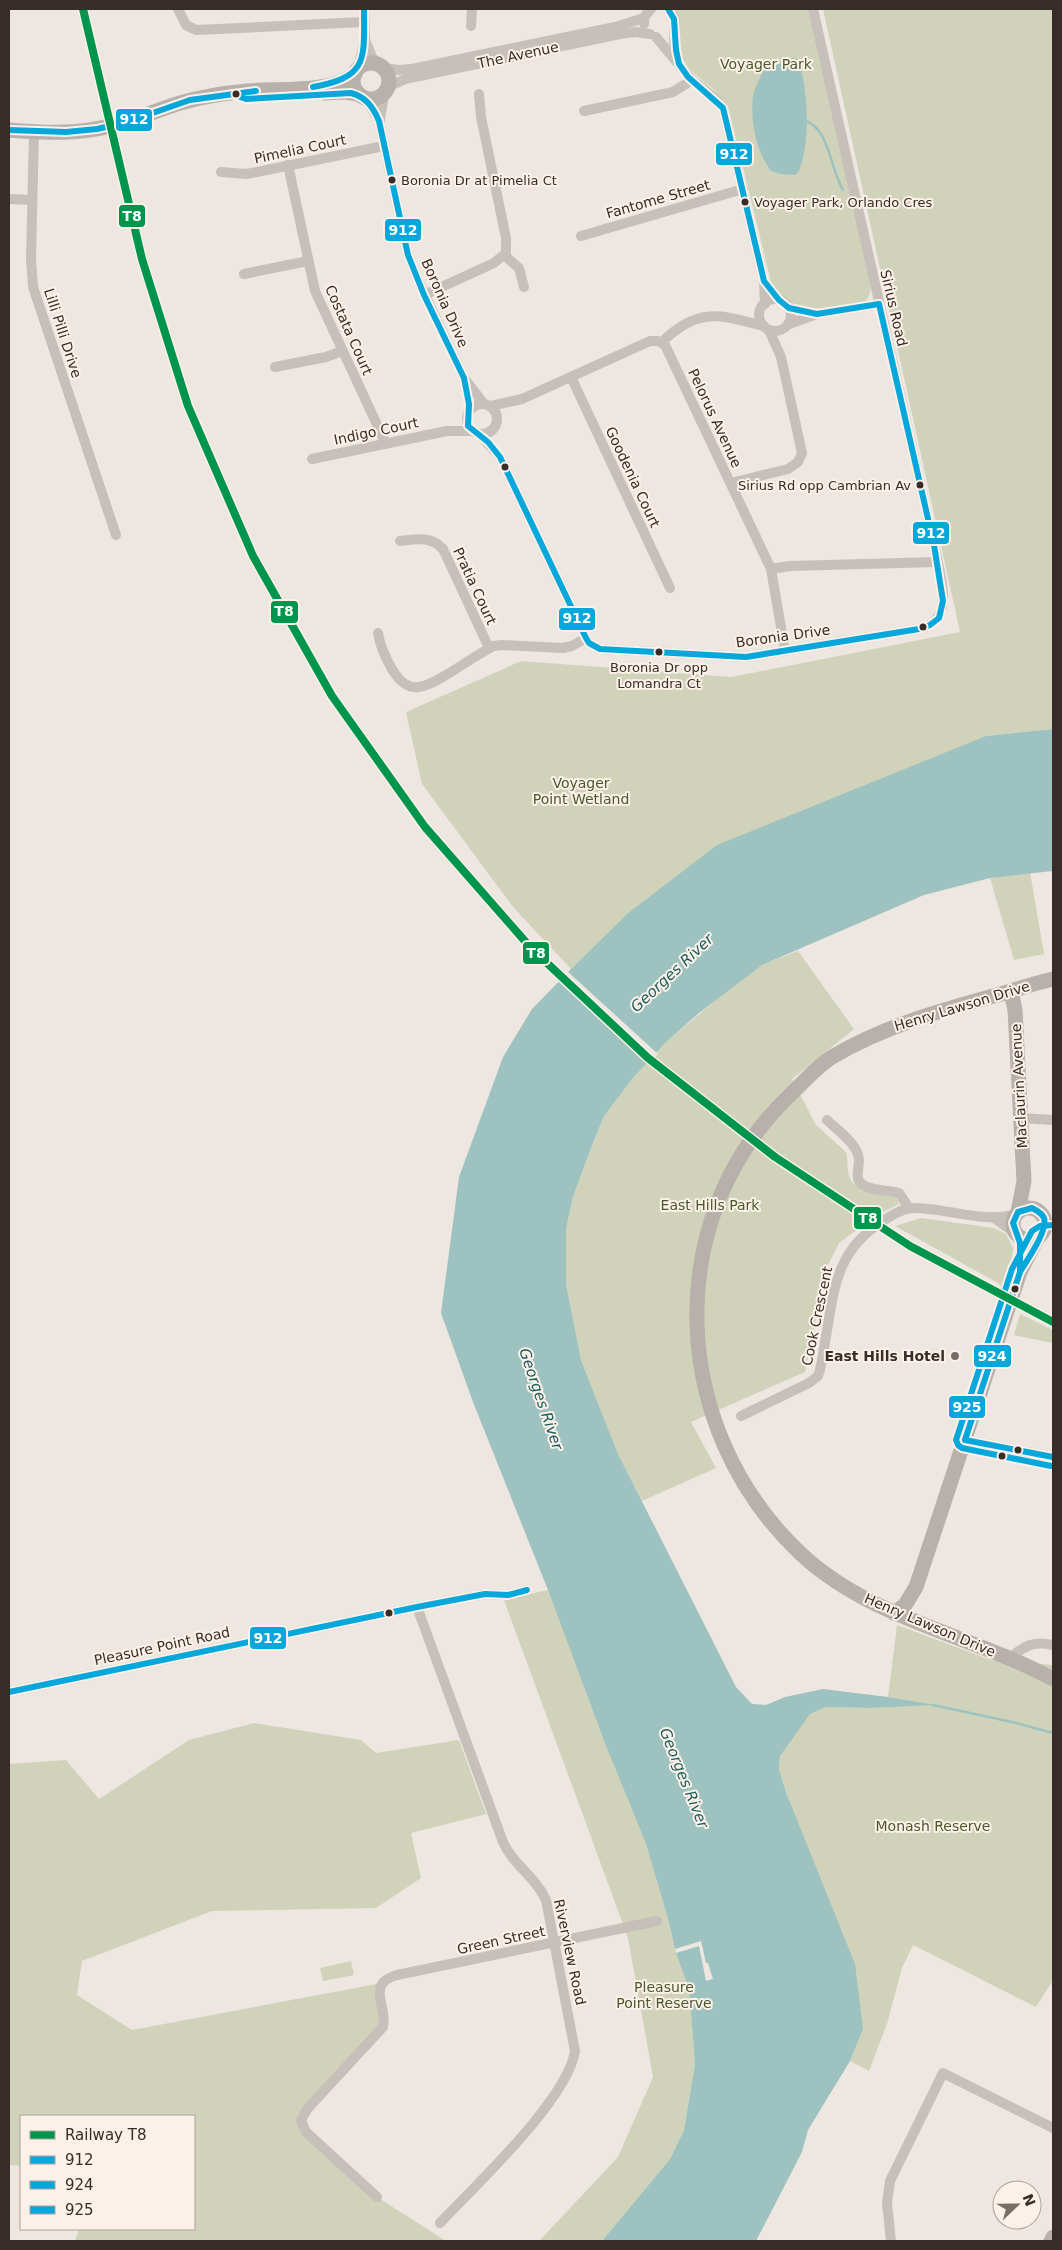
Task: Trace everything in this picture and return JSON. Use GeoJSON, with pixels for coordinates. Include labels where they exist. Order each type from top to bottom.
{"type":"FeatureCollection","features":[{"type":"Feature","properties":{"kind":"main road"},"geometry":{"type":"LineString","coordinates":[[9,130],[66,132],[97,129],[127,122],[185,102],[246,91],[330,85],[347,80],[370,63],[381,66],[388,76],[386,91],[377,98],[333,92],[246,99],[232,94]]}},
{"type":"Feature","properties":{"kind":"main road"},"geometry":{"type":"LineString","coordinates":[[357,71],[354,84],[362,96]]}},
{"type":"Feature","properties":{"kind":"main road","name":"Henry Lawson Drive"},"geometry":{"type":"LineString","coordinates":[[1053,979],[908,1021],[880,1032],[833,1056],[783,1101],[755,1134],[731,1177],[715,1214],[704,1253],[698,1294],[697,1343],[701,1376],[709,1408],[724,1448],[744,1485],[766,1516],[792,1545],[820,1570],[860,1597],[894,1614],[1010,1658],[1053,1679]]}},
{"type":"Feature","properties":{"kind":"main road","name":"Maclaurin Avenue"},"geometry":{"type":"LineString","coordinates":[[1011,991],[1015,1010],[1024,1181],[1017,1213]]}},
{"type":"Feature","properties":{"kind":"main road","name":"Maclaurin Avenue"},"geometry":{"type":"LineString","coordinates":[[1024,1181],[1043,1215]]}},
{"type":"Feature","properties":{"kind":"main road"},"geometry":{"type":"LineString","coordinates":[[894,1614],[905,1605],[916,1586],[1020,1272],[1044,1235],[1045,1223],[1043,1215],[1027,1208],[1017,1213],[1012,1223],[1017,1235],[1020,1272]]}},
{"type":"Feature","properties":{"kind":"main road"},"geometry":{"type":"LineString","coordinates":[[1017,1235],[1026,1240],[1044,1235]]}},
{"type":"Feature","properties":{"kind":"main road"},"geometry":{"type":"LineString","coordinates":[[916,1586],[913,1611],[916,1622]]}},
{"type":"Feature","properties":{"kind":"street"},"geometry":{"type":"LineString","coordinates":[[178,9],[186,25],[196,30],[364,22]]}},
{"type":"Feature","properties":{"kind":"street"},"geometry":{"type":"LineString","coordinates":[[357,71],[365,40],[364,9]]}},
{"type":"Feature","properties":{"kind":"street"},"geometry":{"type":"LineString","coordinates":[[472,9],[472,26]]}},
{"type":"Feature","properties":{"kind":"street"},"geometry":{"type":"LineString","coordinates":[[668,9],[674,18],[674,45],[680,65]]}},
{"type":"Feature","properties":{"kind":"street","name":"Sirius Road"},"geometry":{"type":"LineString","coordinates":[[813,9],[937,562],[943,601],[941,613]]}},
{"type":"Feature","properties":{"kind":"street"},"geometry":{"type":"LineString","coordinates":[[648,12],[645,28],[692,80],[724,108],[764,281],[760,320],[782,357],[802,447],[800,457],[793,466],[730,483]]}},
{"type":"Feature","properties":{"kind":"street","name":"The Avenue"},"geometry":{"type":"LineString","coordinates":[[381,66],[398,70],[412,69],[615,27],[648,12]]}},
{"type":"Feature","properties":{"kind":"street"},"geometry":{"type":"LineString","coordinates":[[653,36],[666,36],[674,27]]}},
{"type":"Feature","properties":{"kind":"street","name":"The Avenue"},"geometry":{"type":"LineString","coordinates":[[386,91],[405,79],[602,38],[636,32],[653,36]]}},
{"type":"Feature","properties":{"kind":"street"},"geometry":{"type":"LineString","coordinates":[[365,40],[372,57],[381,66]]}},
{"type":"Feature","properties":{"kind":"street"},"geometry":{"type":"LineString","coordinates":[[584,111],[673,92],[692,80]]}},
{"type":"Feature","properties":{"kind":"street","name":"Boronia Drive"},"geometry":{"type":"LineString","coordinates":[[386,91],[380,121],[408,254],[424,295],[464,378],[487,405]]}},
{"type":"Feature","properties":{"kind":"street"},"geometry":{"type":"LineString","coordinates":[[424,295],[494,263],[504,256],[507,248],[481,118],[479,94]]}},
{"type":"Feature","properties":{"kind":"street","name":"Boronia Drive"},"geometry":{"type":"LineString","coordinates":[[362,96],[380,121]]}},
{"type":"Feature","properties":{"kind":"street","name":"Lilli Pilli Drive"},"geometry":{"type":"LineString","coordinates":[[34,132],[31,258],[36,296],[116,535]]}},
{"type":"Feature","properties":{"kind":"street","name":"Pimelia Court"},"geometry":{"type":"LineString","coordinates":[[221,172],[240,174],[384,146]]}},
{"type":"Feature","properties":{"kind":"street","name":"Costata Court"},"geometry":{"type":"LineString","coordinates":[[288,165],[318,300],[386,444]]}},
{"type":"Feature","properties":{"kind":"street","name":"Fantome Street"},"geometry":{"type":"LineString","coordinates":[[580,236],[742,189]]}},
{"type":"Feature","properties":{"kind":"street"},"geometry":{"type":"LineString","coordinates":[[9,199],[32,200]]}},
{"type":"Feature","properties":{"kind":"street"},"geometry":{"type":"LineString","coordinates":[[504,256],[519,268],[524,279],[524,287]]}},
{"type":"Feature","properties":{"kind":"street"},"geometry":{"type":"LineString","coordinates":[[244,274],[308,261]]}},
{"type":"Feature","properties":{"kind":"street"},"geometry":{"type":"LineString","coordinates":[[764,281],[779,300],[789,308],[817,314]]}},
{"type":"Feature","properties":{"kind":"street"},"geometry":{"type":"LineString","coordinates":[[740,320],[762,308],[771,300],[779,300]]}},
{"type":"Feature","properties":{"kind":"street"},"geometry":{"type":"LineString","coordinates":[[378,633],[383,652],[395,674],[403,683],[414,687],[429,684],[489,648],[501,645],[563,648],[572,646],[586,638],[500,457],[468,426],[468,414],[477,404],[487,405],[522,398],[650,341],[662,342],[678,329],[707,316],[718,315],[776,331],[817,314],[878,304]]}},
{"type":"Feature","properties":{"kind":"street"},"geometry":{"type":"LineString","coordinates":[[782,357],[786,326],[791,314],[789,308]]}},
{"type":"Feature","properties":{"kind":"street","name":"Pelorus Avenue"},"geometry":{"type":"LineString","coordinates":[[662,342],[668,350],[771,570],[785,651]]}},
{"type":"Feature","properties":{"kind":"street"},"geometry":{"type":"LineString","coordinates":[[275,368],[326,357],[342,350]]}},
{"type":"Feature","properties":{"kind":"street","name":"Goodenia Court"},"geometry":{"type":"LineString","coordinates":[[572,377],[670,588]]}},
{"type":"Feature","properties":{"kind":"street","name":"Boronia Drive"},"geometry":{"type":"LineString","coordinates":[[464,378],[468,414]]}},
{"type":"Feature","properties":{"kind":"street"},"geometry":{"type":"LineString","coordinates":[[476,432],[486,434],[508,408],[522,398]]}},
{"type":"Feature","properties":{"kind":"street"},"geometry":{"type":"LineString","coordinates":[[487,405],[495,411],[500,457]]}},
{"type":"Feature","properties":{"kind":"street","name":"Indigo Court"},"geometry":{"type":"LineString","coordinates":[[447,431],[468,414]]}},
{"type":"Feature","properties":{"kind":"street","name":"Indigo Court"},"geometry":{"type":"LineString","coordinates":[[312,459],[447,431],[476,432]]}},
{"type":"Feature","properties":{"kind":"street","name":"Pratia Court"},"geometry":{"type":"LineString","coordinates":[[400,541],[428,539],[434,541],[443,550],[489,648]]}},
{"type":"Feature","properties":{"kind":"street"},"geometry":{"type":"LineString","coordinates":[[771,570],[790,566],[937,562]]}},
{"type":"Feature","properties":{"kind":"street","name":"Boronia Drive"},"geometry":{"type":"LineString","coordinates":[[586,638],[595,647],[606,650],[741,657],[925,627],[935,622],[941,613]]}},
{"type":"Feature","properties":{"kind":"street"},"geometry":{"type":"LineString","coordinates":[[1020,1118],[1053,1120]]}},
{"type":"Feature","properties":{"kind":"street"},"geometry":{"type":"LineString","coordinates":[[827,1120],[853,1145],[858,1153],[857,1177],[863,1185],[899,1193],[909,1208],[930,1208],[993,1218],[1017,1213]]}},
{"type":"Feature","properties":{"kind":"street","name":"Cook Crescent"},"geometry":{"type":"LineString","coordinates":[[741,1416],[809,1383],[818,1376],[835,1286],[843,1261],[861,1236],[887,1218],[909,1208]]}},
{"type":"Feature","properties":{"kind":"street"},"geometry":{"type":"LineString","coordinates":[[993,1218],[1017,1235]]}},
{"type":"Feature","properties":{"kind":"street"},"geometry":{"type":"LineString","coordinates":[[965,1440],[1053,1457]]}},
{"type":"Feature","properties":{"kind":"street","name":"Pleasure Point Road"},"geometry":{"type":"LineString","coordinates":[[9,1692],[417,1607],[486,1594],[508,1595],[528,1590]]}},
{"type":"Feature","properties":{"kind":"street","name":"Riverview Road"},"geometry":{"type":"LineString","coordinates":[[417,1607],[503,1842],[516,1864],[536,1883],[543,1894],[574,2043],[571,2065],[539,2116],[440,2223]]}},
{"type":"Feature","properties":{"kind":"street"},"geometry":{"type":"LineString","coordinates":[[1010,1658],[1032,1643],[1053,1645]]}},
{"type":"Feature","properties":{"kind":"street","name":"Green Street"},"geometry":{"type":"LineString","coordinates":[[377,2197],[306,2132],[301,2120],[308,2108],[383,2027],[379,1993],[382,1983],[397,1975],[657,1921]]}},
{"type":"Feature","properties":{"kind":"street"},"geometry":{"type":"LineString","coordinates":[[891,2241],[887,2203],[890,2181],[943,2073],[1053,2128]]}},
{"type":"Feature","properties":{"kind":"green space","name":"Voyager Park"},"geometry":{"type":"Polygon","coordinates":[[[673,9],[809,9],[871,285],[870,294],[866,301],[825,308],[795,305],[786,300],[771,282],[729,110],[719,95],[685,63],[678,44],[673,9]]]}},
{"type":"Feature","properties":{"kind":"green space","name":"Voyager Point Wetland"},"geometry":{"type":"Polygon","coordinates":[[[823,9],[1053,9],[1053,729],[986,736],[627,914],[571,969],[513,907],[422,784],[406,712],[521,661],[731,677],[960,632],[823,9]]]}},
{"type":"Feature","properties":{"kind":"green space"},"geometry":{"type":"Polygon","coordinates":[[[1030,872],[1044,954],[1014,960],[990,878],[1030,872]]]}},
{"type":"Feature","properties":{"kind":"green space","name":"East Hills Park"},"geometry":{"type":"Polygon","coordinates":[[[798,951],[854,1029],[792,1079],[816,1125],[846,1152],[848,1172],[854,1184],[867,1191],[895,1196],[899,1204],[877,1215],[839,1243],[826,1269],[805,1372],[691,1422],[716,1468],[642,1501],[618,1454],[581,1360],[566,1284],[566,1229],[573,1197],[604,1116],[633,1078],[664,1044],[730,988],[761,965],[798,951]]]}},
{"type":"Feature","properties":{"kind":"green space"},"geometry":{"type":"Polygon","coordinates":[[[921,1218],[994,1228],[1006,1234],[1013,1248],[1002,1288],[998,1283],[895,1226],[921,1218]]]}},
{"type":"Feature","properties":{"kind":"green space"},"geometry":{"type":"Polygon","coordinates":[[[1020,1314],[1053,1330],[1053,1343],[1014,1335],[1020,1314]]]}},
{"type":"Feature","properties":{"kind":"green space","name":"Pleasure Point Reserve"},"geometry":{"type":"Polygon","coordinates":[[[548,1590],[604,1741],[646,1844],[676,1953],[689,1989],[695,2064],[684,2130],[670,2159],[602,2241],[539,2241],[618,2157],[653,2077],[628,1938],[504,1600],[548,1590]]]}},
{"type":"Feature","properties":{"kind":"green space","name":"Monash Reserve"},"geometry":{"type":"Polygon","coordinates":[[[897,1625],[991,1660],[1053,1665],[1053,1980],[1036,2007],[913,1945],[902,1968],[887,2024],[869,2071],[850,2061],[863,2029],[779,1769],[780,1756],[801,1725],[810,1714],[826,1707],[871,1708],[932,1705],[888,1697],[897,1625]]]}},
{"type":"Feature","properties":{"kind":"green space"},"geometry":{"type":"Polygon","coordinates":[[[254,1723],[361,1740],[376,1753],[459,1740],[486,1814],[411,1833],[421,1878],[376,1908],[212,1911],[82,1961],[77,1995],[132,2030],[382,1983],[384,2019],[301,2120],[377,2197],[446,2241],[75,2241],[79,2230],[195,2230],[195,2115],[20,2115],[20,2166],[9,2165],[9,1764],[66,1760],[99,1799],[189,1740],[254,1723]]]}},
{"type":"Feature","properties":{"kind":"green space"},"geometry":{"type":"Polygon","coordinates":[[[351,1961],[354,1975],[323,1981],[320,1968],[351,1961]]]}},
{"type":"Feature","properties":{"kind":"water"},"geometry":{"type":"Polygon","coordinates":[[[793,58],[798,59],[801,71],[807,114],[803,158],[796,175],[771,171],[761,154],[755,135],[752,115],[754,93],[763,71],[793,58]]]}},
{"type":"Feature","properties":{"kind":"water","name":"Georges River"},"geometry":{"type":"Polygon","coordinates":[[[1053,729],[1053,871],[990,878],[924,895],[762,965],[699,1013],[664,1044],[633,1078],[604,1116],[573,1197],[566,1229],[566,1284],[581,1360],[618,1454],[736,1687],[752,1704],[766,1705],[785,1697],[823,1689],[935,1705],[871,1708],[826,1707],[810,1714],[780,1756],[779,1769],[787,1795],[855,1964],[863,2029],[850,2061],[808,2130],[802,2152],[756,2241],[602,2241],[670,2159],[684,2130],[695,2064],[689,1989],[676,1953],[646,1844],[604,1741],[548,1590],[473,1402],[441,1313],[459,1177],[503,1057],[532,1009],[627,914],[717,845],[986,736],[1053,729]]]}},
{"type":"Feature","properties":{"kind":"pier"},"geometry":{"type":"Polygon","coordinates":[[[566,970],[658,1054],[649,1065],[557,980],[566,970]]]}},
{"type":"Feature","properties":{"kind":"pier"},"geometry":{"type":"Polygon","coordinates":[[[701,1941],[706,1963],[708,1963],[713,1979],[706,1981],[699,1946],[676,1953],[675,1949],[701,1941]]]}},
{"type":"Feature","properties":{"kind":"waterway"},"geometry":{"type":"LineString","coordinates":[[806,121],[814,126],[825,141],[843,190]]}},
{"type":"Feature","properties":{"kind":"waterway"},"geometry":{"type":"LineString","coordinates":[[933,1705],[1053,1733]]}},
{"type":"Feature","properties":{"kind":"rail line","name":"T8"},"geometry":{"type":"LineString","coordinates":[[83,9],[142,259],[188,406],[253,556],[332,696],[425,827],[531,948],[648,1058],[775,1157],[910,1246],[1053,1322]]}},
{"type":"Feature","properties":{"kind":"transit line","name":"912"},"geometry":{"type":"LineString","coordinates":[[313,87],[345,78],[354,71],[363,53],[364,9]]}},
{"type":"Feature","properties":{"kind":"transit line","name":"912"},"geometry":{"type":"LineString","coordinates":[[668,9],[674,19],[679,64],[688,77],[723,108],[764,281],[779,300],[789,308]]}},
{"type":"Feature","properties":{"kind":"transit line","name":"912"},"geometry":{"type":"LineString","coordinates":[[9,130],[66,132],[97,129],[127,122],[190,100],[256,91]]}},
{"type":"Feature","properties":{"kind":"transit line","name":"912"},"geometry":{"type":"LineString","coordinates":[[232,94],[246,99],[351,93],[365,100],[374,111],[379,121],[408,255],[424,295],[464,378],[469,404],[468,426],[488,442],[500,457],[586,638],[589,643],[600,649],[746,657],[919,629],[930,625],[939,618],[943,601],[934,545],[879,304]]}},
{"type":"Feature","properties":{"kind":"transit line","name":"912"},"geometry":{"type":"LineString","coordinates":[[789,308],[817,314],[879,304]]}},
{"type":"Feature","properties":{"kind":"transit line","name":"924"},"geometry":{"type":"LineString","coordinates":[[1032,1208],[1044,1218],[1043,1230],[1020,1272],[1020,1243],[1013,1223],[1018,1212],[1032,1208]]}},
{"type":"Feature","properties":{"kind":"transit line","name":"925"},"geometry":{"type":"LineString","coordinates":[[1051,1466],[962,1448],[956,1440],[1012,1269],[1032,1231],[1040,1226],[1053,1225]]}},
{"type":"Feature","properties":{"kind":"transit line","name":"924"},"geometry":{"type":"LineString","coordinates":[[965,1440],[1020,1272]]}},
{"type":"Feature","properties":{"kind":"transit line","name":"924"},"geometry":{"type":"LineString","coordinates":[[965,1440],[1053,1457]]}},
{"type":"Feature","properties":{"kind":"transit line","name":"912"},"geometry":{"type":"LineString","coordinates":[[9,1692],[417,1607],[485,1594],[508,1595],[527,1590]]}},
{"type":"Feature","properties":{"kind":"place","name":"Boronia Dr at Pimelia Ct"},"geometry":{"type":"Point","coordinates":[392,180]}},
{"type":"Feature","properties":{"kind":"place","name":"Voyager Park, Orlando Cres"},"geometry":{"type":"Point","coordinates":[745,202]}},
{"type":"Feature","properties":{"kind":"place","name":"Sirius Rd opp Cambrian Av"},"geometry":{"type":"Point","coordinates":[920,485]}},
{"type":"Feature","properties":{"kind":"place","name":"Boronia Dr opp Lomandra Ct"},"geometry":{"type":"Point","coordinates":[659,652]}},
{"type":"Feature","properties":{"kind":"place","name":"East Hills Hotel"},"geometry":{"type":"Point","coordinates":[955,1356]}}]}
